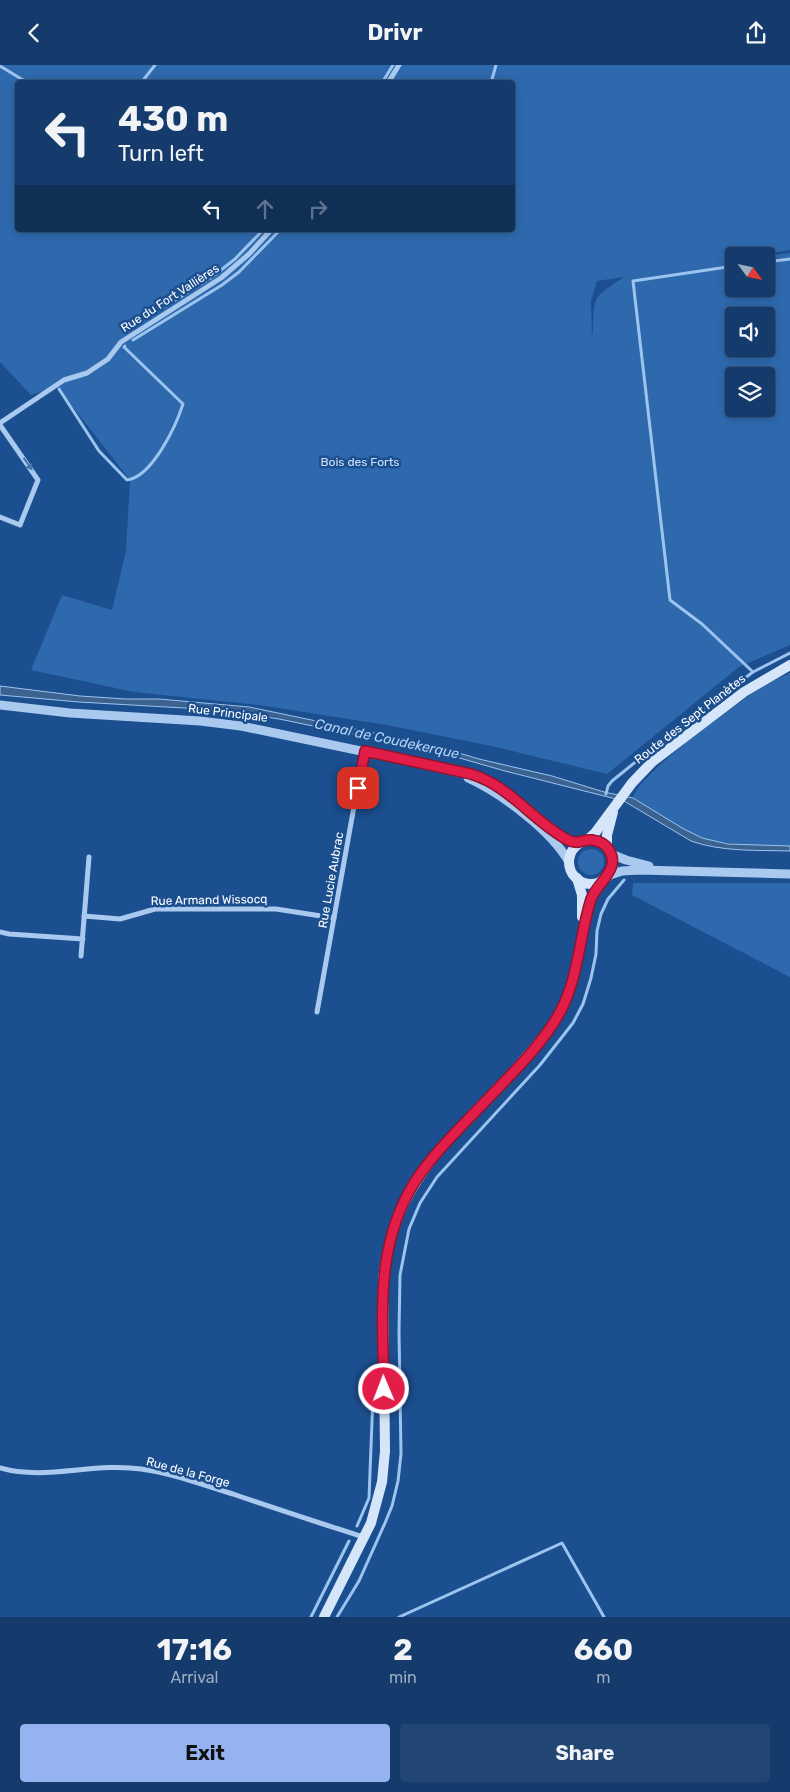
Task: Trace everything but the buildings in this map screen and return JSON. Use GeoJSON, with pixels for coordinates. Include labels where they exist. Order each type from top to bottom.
{"type":"FeatureCollection","features":[{"type":"Feature","properties":{"kind":"main road","name":"Route des Sept Planètes"},"geometry":{"type":"LineString","coordinates":[[583,842],[593,835],[628,788],[652,762],[752,686],[790,665]]}},
{"type":"Feature","properties":{"kind":"main road","name":"Route des Sept Planètes"},"geometry":{"type":"LineString","coordinates":[[609,851],[607,835],[616,805]]}},
{"type":"Feature","properties":{"kind":"main road"},"geometry":{"type":"LineString","coordinates":[[324,1617],[364,1537],[378,1503],[384,1467],[383,1281],[386,1254],[397,1218],[416,1180],[432,1158],[534,1048],[550,1028],[562,1008],[571,987],[591,899],[612,866],[609,851],[597,841],[583,842],[572,851],[569,862],[571,871],[577,878],[580,886],[582,900],[581,942]]}},
{"type":"Feature","properties":{"kind":"main road"},"geometry":{"type":"LineString","coordinates":[[577,878],[588,883],[604,878]]}},
{"type":"Feature","properties":{"kind":"street"},"geometry":{"type":"LineString","coordinates":[[390,80],[399,65]]}},
{"type":"Feature","properties":{"kind":"street","name":"Rue du Fort Vallières"},"geometry":{"type":"LineString","coordinates":[[0,424],[64,379],[86,373],[108,359],[120,342],[221,278],[249,254],[269,232]]}},
{"type":"Feature","properties":{"kind":"street"},"geometry":{"type":"LineString","coordinates":[[0,424],[38,480],[20,525],[0,517]]}},
{"type":"Feature","properties":{"kind":"street","name":"Rue Principale"},"geometry":{"type":"LineString","coordinates":[[0,705],[76,714],[230,724],[471,774],[492,783],[512,796],[559,835],[571,841],[583,842]]}},
{"type":"Feature","properties":{"kind":"street","name":"Rue Lucie Aubrac"},"geometry":{"type":"LineString","coordinates":[[317,1012],[365,751]]}},
{"type":"Feature","properties":{"kind":"street","name":"Rue Principale"},"geometry":{"type":"LineString","coordinates":[[450,770],[478,783],[507,801],[547,835],[569,862]]}},
{"type":"Feature","properties":{"kind":"street"},"geometry":{"type":"LineString","coordinates":[[609,851],[631,862],[672,869]]}},
{"type":"Feature","properties":{"kind":"street"},"geometry":{"type":"LineString","coordinates":[[82,955],[89,857]]}},
{"type":"Feature","properties":{"kind":"street"},"geometry":{"type":"LineString","coordinates":[[604,878],[627,871],[672,869],[790,874]]}},
{"type":"Feature","properties":{"kind":"street","name":"Rue Armand Wissocq"},"geometry":{"type":"LineString","coordinates":[[84,917],[120,919],[155,909],[276,909],[334,918]]}},
{"type":"Feature","properties":{"kind":"street"},"geometry":{"type":"LineString","coordinates":[[0,932],[83,939]]}},
{"type":"Feature","properties":{"kind":"street","name":"Rue de la Forge"},"geometry":{"type":"LineString","coordinates":[[0,1468],[35,1473],[110,1467],[147,1469],[212,1487],[364,1537]]}},
{"type":"Feature","properties":{"kind":"green space","name":"Bois des Forts"},"geometry":{"type":"Polygon","coordinates":[[[0,65],[790,65],[790,250],[775,252],[775,247],[725,247],[725,297],[775,297],[775,255],[790,253],[790,645],[739,667],[607,774],[496,747],[387,725],[259,705],[134,692],[31,670],[62,595],[112,610],[126,551],[130,480],[57,387],[31,395],[0,362],[0,65]],[[624,277],[597,281],[591,300],[592,339],[595,302],[612,285],[624,277]]]}},
{"type":"Feature","properties":{"kind":"green space"},"geometry":{"type":"Polygon","coordinates":[[[790,673],[790,846],[735,844],[702,838],[676,826],[633,798],[638,788],[650,775],[685,744],[750,695],[790,673]]]}},
{"type":"Feature","properties":{"kind":"green space"},"geometry":{"type":"Polygon","coordinates":[[[591,849],[600,853],[604,862],[600,871],[591,875],[582,871],[578,862],[582,853],[591,849]]]}},
{"type":"Feature","properties":{"kind":"green space"},"geometry":{"type":"Polygon","coordinates":[[[633,883],[790,883],[790,977],[632,895],[633,883]]]}},
{"type":"Feature","properties":{"kind":"water","name":"Canal de Coudekerque"},"geometry":{"type":"Polygon","coordinates":[[[0,686],[80,696],[159,699],[249,707],[432,745],[479,759],[552,776],[604,792],[633,798],[702,838],[728,844],[790,846],[790,851],[740,850],[703,845],[691,841],[624,801],[435,751],[279,719],[219,710],[79,702],[0,695],[0,686]]]}},
{"type":"Feature","properties":{"kind":"waterway"},"geometry":{"type":"LineString","coordinates":[[143,80],[155,65]]}},
{"type":"Feature","properties":{"kind":"waterway"},"geometry":{"type":"LineString","coordinates":[[384,80],[393,65]]}},
{"type":"Feature","properties":{"kind":"waterway"},"geometry":{"type":"LineString","coordinates":[[492,80],[496,65]]}},
{"type":"Feature","properties":{"kind":"waterway"},"geometry":{"type":"LineString","coordinates":[[0,66],[23,80]]}},
{"type":"Feature","properties":{"kind":"waterway"},"geometry":{"type":"LineString","coordinates":[[172,302],[212,277],[235,259],[261,232]]}},
{"type":"Feature","properties":{"kind":"waterway"},"geometry":{"type":"LineString","coordinates":[[133,340],[222,285],[239,272],[278,232]]}},
{"type":"Feature","properties":{"kind":"waterway"},"geometry":{"type":"LineString","coordinates":[[775,261],[790,259]]}},
{"type":"Feature","properties":{"kind":"waterway"},"geometry":{"type":"LineString","coordinates":[[725,267],[633,281],[670,600],[702,624],[753,672]]}},
{"type":"Feature","properties":{"kind":"waterway"},"geometry":{"type":"LineString","coordinates":[[59,389],[99,451],[127,480],[136,477],[145,470],[162,449],[175,425],[183,404],[125,346]]}},
{"type":"Feature","properties":{"kind":"waterway"},"geometry":{"type":"LineString","coordinates":[[606,794],[608,786],[612,781],[675,730],[753,672],[790,653]]}},
{"type":"Feature","properties":{"kind":"waterway"},"geometry":{"type":"LineString","coordinates":[[337,1617],[359,1581],[392,1506],[398,1481],[401,1454],[400,1275],[409,1229],[420,1203],[437,1177],[540,1065],[573,1023],[583,1004],[591,978],[601,914],[608,899],[624,880]]}},
{"type":"Feature","properties":{"kind":"waterway"},"geometry":{"type":"LineString","coordinates":[[357,1526],[369,1498],[373,1396]]}},
{"type":"Feature","properties":{"kind":"waterway"},"geometry":{"type":"LineString","coordinates":[[311,1617],[349,1541]]}},
{"type":"Feature","properties":{"kind":"waterway"},"geometry":{"type":"LineString","coordinates":[[399,1617],[562,1543],[604,1617]]}},
{"type":"Feature","properties":{"kind":"route"},"geometry":{"type":"LineString","coordinates":[[358,788],[365,751],[471,774],[498,786],[566,839],[576,843],[594,840],[603,844],[609,850],[612,861],[608,875],[597,887],[591,899],[574,980],[556,1020],[546,1035],[432,1158],[416,1180],[400,1210],[386,1254],[384,1272],[384,1389]]}}]}
